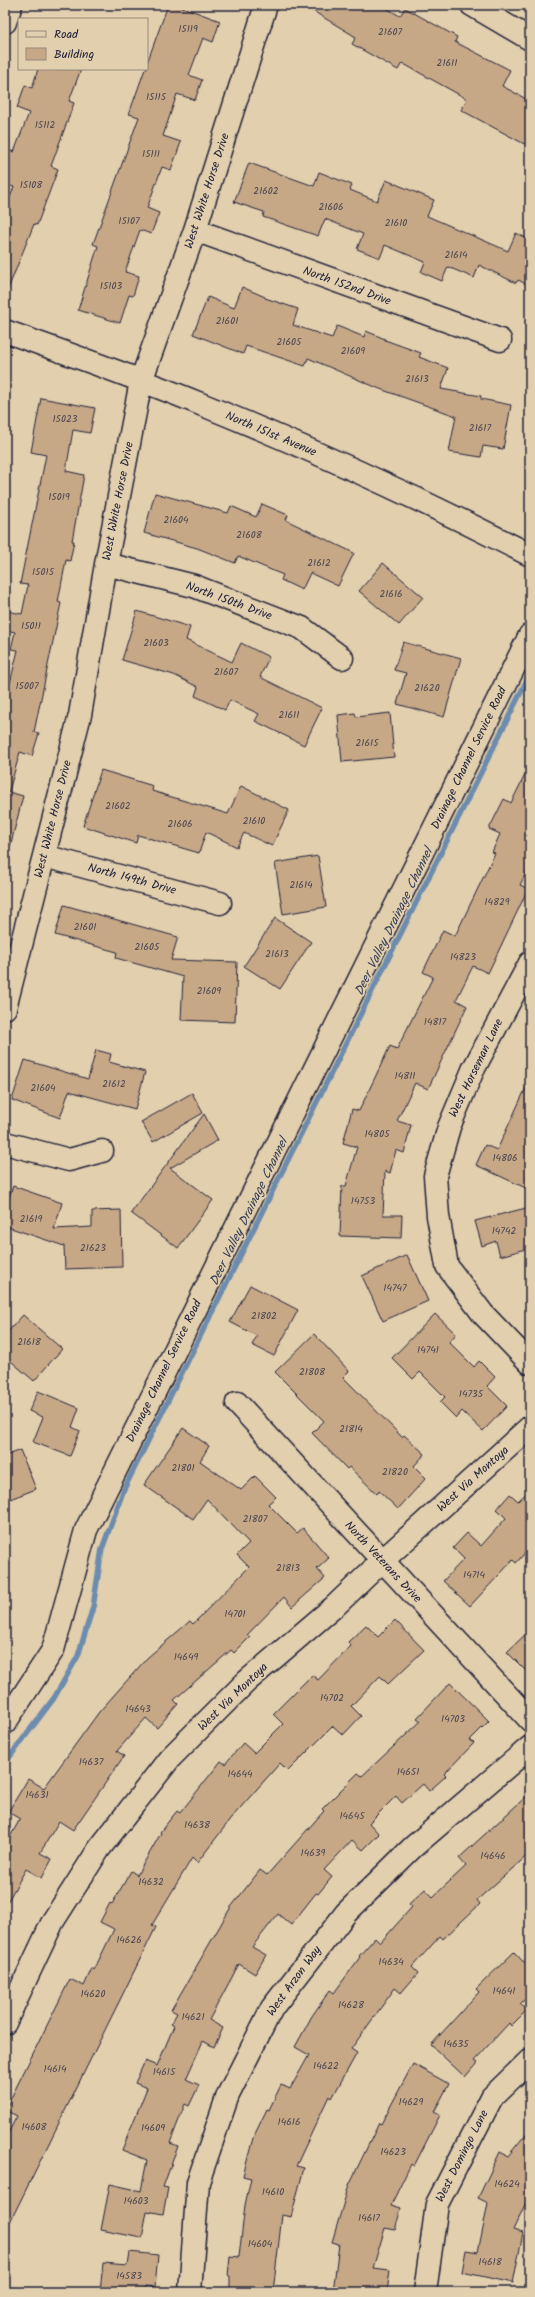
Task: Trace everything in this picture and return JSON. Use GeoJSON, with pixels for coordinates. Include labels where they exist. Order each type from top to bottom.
{"type":"FeatureCollection","features":[{"type":"Feature","properties":{"kind":"street"},"geometry":{"type":"LineString","coordinates":[[5,22],[10,5]]}},
{"type":"Feature","properties":{"kind":"street","name":"West White Horse Drive"},"geometry":{"type":"LineString","coordinates":[[5,1008],[80,715],[106,564],[141,381],[195,230],[266,5]]}},
{"type":"Feature","properties":{"kind":"street"},"geometry":{"type":"LineString","coordinates":[[472,5],[530,39]]}},
{"type":"Feature","properties":{"kind":"street","name":"North 152nd Drive"},"geometry":{"type":"LineString","coordinates":[[195,230],[500,340]]}},
{"type":"Feature","properties":{"kind":"street","name":"North 151st Avenue"},"geometry":{"type":"LineString","coordinates":[[5,331],[141,381],[274,434],[396,488],[530,554]]}},
{"type":"Feature","properties":{"kind":"street","name":"North 150th Drive"},"geometry":{"type":"LineString","coordinates":[[106,564],[194,586],[302,628],[342,658]]}},
{"type":"Feature","properties":{"kind":"street","name":"Drainage Channel Service Road"},"geometry":{"type":"LineString","coordinates":[[5,1723],[53,1650],[86,1530],[530,635]]}},
{"type":"Feature","properties":{"kind":"street","name":"North 149th Drive"},"geometry":{"type":"LineString","coordinates":[[44,856],[220,903]]}},
{"type":"Feature","properties":{"kind":"street","name":"West Horseman Lane"},"geometry":{"type":"LineString","coordinates":[[530,963],[473,1070],[449,1127],[435,1176],[438,1216],[447,1266],[483,1314],[530,1363]]}},
{"type":"Feature","properties":{"kind":"street"},"geometry":{"type":"LineString","coordinates":[[5,1143],[69,1160],[102,1151]]}},
{"type":"Feature","properties":{"kind":"street","name":"North Veterans Drive"},"geometry":{"type":"LineString","coordinates":[[238,1403],[530,1720]]}},
{"type":"Feature","properties":{"kind":"street","name":"West Via Montoya"},"geometry":{"type":"LineString","coordinates":[[5,2023],[53,1921],[99,1849],[170,1758],[247,1681],[335,1606],[382,1561],[530,1427]]}},
{"type":"Feature","properties":{"kind":"street","name":"West Arzon Way"},"geometry":{"type":"LineString","coordinates":[[190,2292],[198,2182],[228,2095],[272,2008],[346,1913],[413,1847],[530,1747]]}},
{"type":"Feature","properties":{"kind":"street","name":"West Domingo Lane"},"geometry":{"type":"LineString","coordinates":[[425,2292],[437,2204],[492,2097],[530,2060]]}},
{"type":"Feature","properties":{"kind":"building"},"geometry":{"type":"Polygon","coordinates":[[[168,5],[177,5],[220,21],[213,42],[203,38],[189,75],[202,80],[195,100],[177,94],[163,136],[181,142],[171,170],[162,167],[147,208],[159,213],[151,234],[140,230],[125,272],[139,276],[133,296],[129,295],[120,323],[78,310],[98,246],[93,244],[139,117],[129,114],[145,70],[148,70],[148,60],[168,5]]]}},
{"type":"Feature","properties":{"kind":"building"},"geometry":{"type":"Polygon","coordinates":[[[303,5],[381,5],[400,16],[405,8],[457,37],[455,42],[510,70],[502,86],[530,101],[530,147],[461,110],[467,99],[402,63],[398,70],[352,44],[356,37],[303,5]]]}},
{"type":"Feature","properties":{"kind":"building"},"geometry":{"type":"Polygon","coordinates":[[[38,70],[81,70],[69,101],[74,103],[51,166],[58,169],[37,225],[34,224],[6,294],[5,210],[14,187],[5,184],[5,149],[14,152],[29,113],[17,108],[25,85],[32,88],[38,70]]]}},
{"type":"Feature","properties":{"kind":"building"},"geometry":{"type":"Polygon","coordinates":[[[249,163],[314,186],[319,172],[352,185],[350,190],[377,201],[386,180],[434,200],[427,216],[508,251],[516,233],[530,240],[530,286],[518,280],[516,283],[479,265],[474,278],[448,267],[442,281],[421,272],[425,262],[385,245],[380,258],[357,249],[363,234],[325,219],[318,236],[263,217],[264,212],[234,202],[249,163]]]}},
{"type":"Feature","properties":{"kind":"building"},"geometry":{"type":"Polygon","coordinates":[[[242,287],[265,298],[298,309],[293,325],[332,338],[337,326],[364,337],[366,331],[385,340],[421,353],[419,357],[448,368],[441,389],[481,396],[481,399],[511,405],[503,449],[483,446],[481,457],[449,452],[456,416],[380,389],[308,358],[305,366],[246,346],[243,354],[193,334],[208,297],[234,308],[242,287]]]}},
{"type":"Feature","properties":{"kind":"building"},"geometry":{"type":"Polygon","coordinates":[[[41,398],[95,408],[90,433],[73,430],[66,471],[84,475],[72,541],[74,541],[70,561],[66,560],[58,602],[61,603],[34,732],[39,733],[32,756],[20,752],[9,791],[5,790],[5,704],[18,650],[11,649],[15,632],[5,630],[5,623],[7,611],[22,614],[28,585],[20,584],[46,455],[31,452],[41,398]]]}},
{"type":"Feature","properties":{"kind":"building"},"geometry":{"type":"Polygon","coordinates":[[[155,493],[228,513],[231,506],[256,517],[262,504],[288,515],[286,520],[354,553],[338,586],[310,573],[302,590],[281,580],[283,575],[238,556],[235,563],[197,548],[144,533],[155,493]]]}},
{"type":"Feature","properties":{"kind":"building"},"geometry":{"type":"Polygon","coordinates":[[[383,563],[423,597],[399,625],[359,591],[383,563]]]}},
{"type":"Feature","properties":{"kind":"building"},"geometry":{"type":"Polygon","coordinates":[[[137,611],[190,627],[186,640],[232,662],[241,643],[269,657],[260,677],[322,708],[304,745],[255,721],[259,714],[230,700],[225,710],[195,696],[198,687],[174,675],[122,660],[137,611]]]}},
{"type":"Feature","properties":{"kind":"building"},"geometry":{"type":"Polygon","coordinates":[[[403,642],[461,658],[444,717],[397,704],[406,673],[394,670],[403,642]]]}},
{"type":"Feature","properties":{"kind":"building"},"geometry":{"type":"Polygon","coordinates":[[[355,713],[356,717],[390,713],[394,757],[342,762],[338,715],[355,713]]]}},
{"type":"Feature","properties":{"kind":"building"},"geometry":{"type":"Polygon","coordinates":[[[530,765],[530,865],[520,885],[528,889],[488,973],[473,966],[456,1000],[467,1006],[428,1089],[415,1083],[397,1121],[411,1125],[404,1153],[396,1150],[390,1173],[385,1171],[383,1215],[402,1215],[401,1238],[340,1236],[342,1186],[346,1186],[357,1147],[343,1143],[352,1109],[359,1111],[390,1046],[397,1049],[433,977],[423,972],[443,930],[455,936],[495,853],[492,852],[500,834],[489,829],[504,799],[511,803],[530,765]]]}},
{"type":"Feature","properties":{"kind":"building"},"geometry":{"type":"Polygon","coordinates":[[[101,770],[153,786],[152,791],[228,814],[241,786],[289,810],[272,846],[244,833],[237,847],[206,832],[199,853],[138,835],[136,843],[83,826],[101,770]]]}},
{"type":"Feature","properties":{"kind":"building"},"geometry":{"type":"Polygon","coordinates":[[[5,791],[23,796],[10,847],[5,846],[5,791]]]}},
{"type":"Feature","properties":{"kind":"building"},"geometry":{"type":"Polygon","coordinates":[[[318,856],[326,907],[283,914],[275,863],[318,856]]]}},
{"type":"Feature","properties":{"kind":"building"},"geometry":{"type":"Polygon","coordinates":[[[64,905],[178,937],[171,960],[237,962],[235,1022],[181,1020],[183,977],[116,958],[117,952],[55,935],[64,905]]]}},
{"type":"Feature","properties":{"kind":"building"},"geometry":{"type":"Polygon","coordinates":[[[275,918],[311,942],[280,989],[244,966],[275,918]]]}},
{"type":"Feature","properties":{"kind":"building"},"geometry":{"type":"Polygon","coordinates":[[[96,1050],[111,1054],[109,1062],[145,1072],[135,1109],[69,1091],[60,1118],[12,1100],[25,1060],[88,1079],[96,1050]]]}},
{"type":"Feature","properties":{"kind":"building"},"geometry":{"type":"Polygon","coordinates":[[[530,1079],[530,1190],[476,1165],[485,1145],[497,1150],[530,1079]]]}},
{"type":"Feature","properties":{"kind":"building"},"geometry":{"type":"Polygon","coordinates":[[[192,1093],[203,1113],[153,1142],[141,1122],[192,1093]]]}},
{"type":"Feature","properties":{"kind":"building"},"geometry":{"type":"Polygon","coordinates":[[[204,1114],[218,1140],[170,1168],[213,1200],[178,1248],[131,1213],[204,1114]]]}},
{"type":"Feature","properties":{"kind":"building"},"geometry":{"type":"Polygon","coordinates":[[[13,1186],[62,1203],[54,1229],[92,1227],[92,1211],[121,1210],[122,1267],[65,1269],[64,1246],[5,1226],[5,1209],[13,1186]]]}},
{"type":"Feature","properties":{"kind":"building"},"geometry":{"type":"Polygon","coordinates":[[[530,1207],[530,1248],[500,1256],[496,1241],[482,1246],[475,1221],[530,1207]]]}},
{"type":"Feature","properties":{"kind":"building"},"geometry":{"type":"Polygon","coordinates":[[[407,1255],[428,1301],[383,1321],[362,1276],[407,1255]]]}},
{"type":"Feature","properties":{"kind":"building"},"geometry":{"type":"Polygon","coordinates":[[[250,1285],[298,1310],[274,1356],[252,1345],[257,1336],[230,1322],[250,1285]]]}},
{"type":"Feature","properties":{"kind":"building"},"geometry":{"type":"Polygon","coordinates":[[[435,1314],[456,1334],[449,1342],[474,1367],[479,1361],[495,1377],[487,1386],[507,1406],[483,1431],[462,1411],[456,1418],[440,1402],[445,1397],[420,1372],[413,1379],[392,1358],[435,1314]]]}},
{"type":"Feature","properties":{"kind":"building"},"geometry":{"type":"Polygon","coordinates":[[[23,1315],[62,1349],[34,1381],[5,1356],[5,1335],[23,1315]]]}},
{"type":"Feature","properties":{"kind":"building"},"geometry":{"type":"Polygon","coordinates":[[[314,1334],[349,1371],[343,1377],[402,1437],[404,1435],[425,1454],[414,1466],[426,1478],[398,1509],[379,1491],[377,1494],[349,1467],[347,1469],[312,1433],[324,1421],[275,1372],[314,1334]]]}},
{"type":"Feature","properties":{"kind":"building"},"geometry":{"type":"Polygon","coordinates":[[[38,1391],[79,1408],[72,1427],[80,1431],[70,1456],[33,1442],[43,1417],[29,1411],[38,1391]]]}},
{"type":"Feature","properties":{"kind":"building"},"geometry":{"type":"Polygon","coordinates":[[[183,1428],[209,1446],[200,1461],[241,1490],[255,1476],[276,1497],[268,1504],[297,1533],[303,1528],[329,1558],[317,1569],[325,1578],[292,1607],[284,1597],[247,1635],[250,1637],[234,1653],[231,1650],[174,1700],[178,1704],[157,1728],[146,1718],[117,1751],[124,1756],[73,1830],[59,1821],[40,1853],[52,1859],[42,1878],[26,1869],[5,1906],[5,1846],[20,1819],[8,1812],[28,1779],[44,1788],[99,1712],[147,1658],[190,1621],[193,1624],[249,1567],[237,1555],[249,1543],[207,1499],[193,1519],[144,1485],[183,1428]]]}},
{"type":"Feature","properties":{"kind":"building"},"geometry":{"type":"Polygon","coordinates":[[[20,1450],[36,1489],[5,1501],[5,1456],[20,1450]]]}},
{"type":"Feature","properties":{"kind":"building"},"geometry":{"type":"Polygon","coordinates":[[[530,1490],[530,1547],[516,1563],[513,1560],[470,1606],[443,1581],[464,1559],[453,1548],[467,1533],[481,1546],[506,1518],[497,1509],[510,1494],[518,1501],[530,1490]]]}},
{"type":"Feature","properties":{"kind":"building"},"geometry":{"type":"Polygon","coordinates":[[[395,1620],[424,1650],[388,1684],[380,1676],[351,1706],[361,1716],[343,1735],[333,1726],[288,1771],[280,1763],[233,1816],[197,1863],[192,1858],[152,1925],[156,1927],[5,2232],[5,2139],[17,2116],[5,2110],[70,1979],[84,1986],[92,1968],[94,1970],[114,1929],[100,1922],[110,1903],[112,1904],[131,1871],[137,1875],[161,1833],[160,1832],[177,1811],[180,1813],[221,1761],[225,1764],[243,1743],[254,1753],[283,1724],[273,1714],[312,1675],[318,1680],[351,1646],[348,1642],[366,1625],[378,1637],[395,1620]]]}},
{"type":"Feature","properties":{"kind":"building"},"geometry":{"type":"Polygon","coordinates":[[[530,1630],[530,1675],[507,1652],[530,1630]]]}},
{"type":"Feature","properties":{"kind":"building"},"geometry":{"type":"Polygon","coordinates":[[[450,1683],[489,1721],[470,1740],[474,1743],[444,1774],[446,1776],[429,1791],[423,1784],[402,1803],[396,1796],[369,1823],[379,1834],[363,1850],[352,1840],[324,1870],[332,1877],[318,1894],[316,1893],[291,1925],[278,1914],[252,1947],[266,1955],[255,1974],[239,1964],[209,2020],[223,2028],[214,2047],[203,2041],[186,2079],[199,2085],[189,2106],[185,2104],[170,2143],[178,2146],[163,2187],[168,2188],[163,2214],[147,2211],[142,2238],[101,2230],[110,2184],[141,2191],[147,2160],[122,2150],[147,2088],[135,2083],[145,2061],[157,2066],[174,2026],[171,2024],[177,2013],[171,2010],[231,1907],[260,1870],[267,1875],[324,1811],[322,1809],[358,1773],[362,1776],[421,1721],[417,1718],[450,1683]]]}},
{"type":"Feature","properties":{"kind":"building"},"geometry":{"type":"Polygon","coordinates":[[[530,1793],[530,1853],[477,1900],[480,1904],[443,1939],[440,1936],[412,1967],[418,1973],[401,1993],[395,1988],[351,2049],[357,2053],[332,2098],[329,2096],[296,2166],[304,2168],[291,2217],[282,2215],[273,2292],[230,2292],[230,2276],[228,2276],[230,2256],[239,2257],[245,2205],[251,2178],[243,2176],[253,2138],[281,2085],[290,2089],[309,2055],[295,2047],[312,2016],[330,1990],[334,1993],[360,1957],[359,1956],[375,1938],[380,1943],[412,1907],[409,1904],[425,1889],[433,1897],[466,1866],[459,1858],[530,1793]]]}},
{"type":"Feature","properties":{"kind":"building"},"geometry":{"type":"Polygon","coordinates":[[[514,1952],[530,1969],[530,1994],[520,2004],[527,2010],[511,2026],[509,2023],[474,2061],[477,2063],[465,2077],[431,2045],[479,1992],[476,1989],[514,1952]]]}},
{"type":"Feature","properties":{"kind":"building"},"geometry":{"type":"Polygon","coordinates":[[[413,2064],[449,2084],[434,2112],[440,2115],[414,2166],[411,2164],[391,2205],[401,2208],[395,2230],[385,2228],[373,2268],[390,2270],[387,2292],[333,2292],[339,2244],[332,2242],[349,2185],[379,2123],[381,2124],[413,2064]]]}},
{"type":"Feature","properties":{"kind":"building"},"geometry":{"type":"Polygon","coordinates":[[[530,2129],[530,2194],[513,2230],[523,2233],[513,2283],[462,2272],[466,2250],[478,2252],[488,2203],[478,2198],[500,2152],[508,2156],[530,2129]]]}},
{"type":"Feature","properties":{"kind":"building"},"geometry":{"type":"Polygon","coordinates":[[[129,2252],[158,2255],[155,2287],[146,2286],[145,2292],[100,2292],[103,2263],[127,2265],[129,2252]]]}},
{"type":"Feature","properties":{"kind":"waterway","name":"Deer Valley Drainage Channel"},"geometry":{"type":"LineString","coordinates":[[5,1763],[54,1698],[78,1656],[93,1607],[102,1549],[124,1489],[530,674]]}}]}
